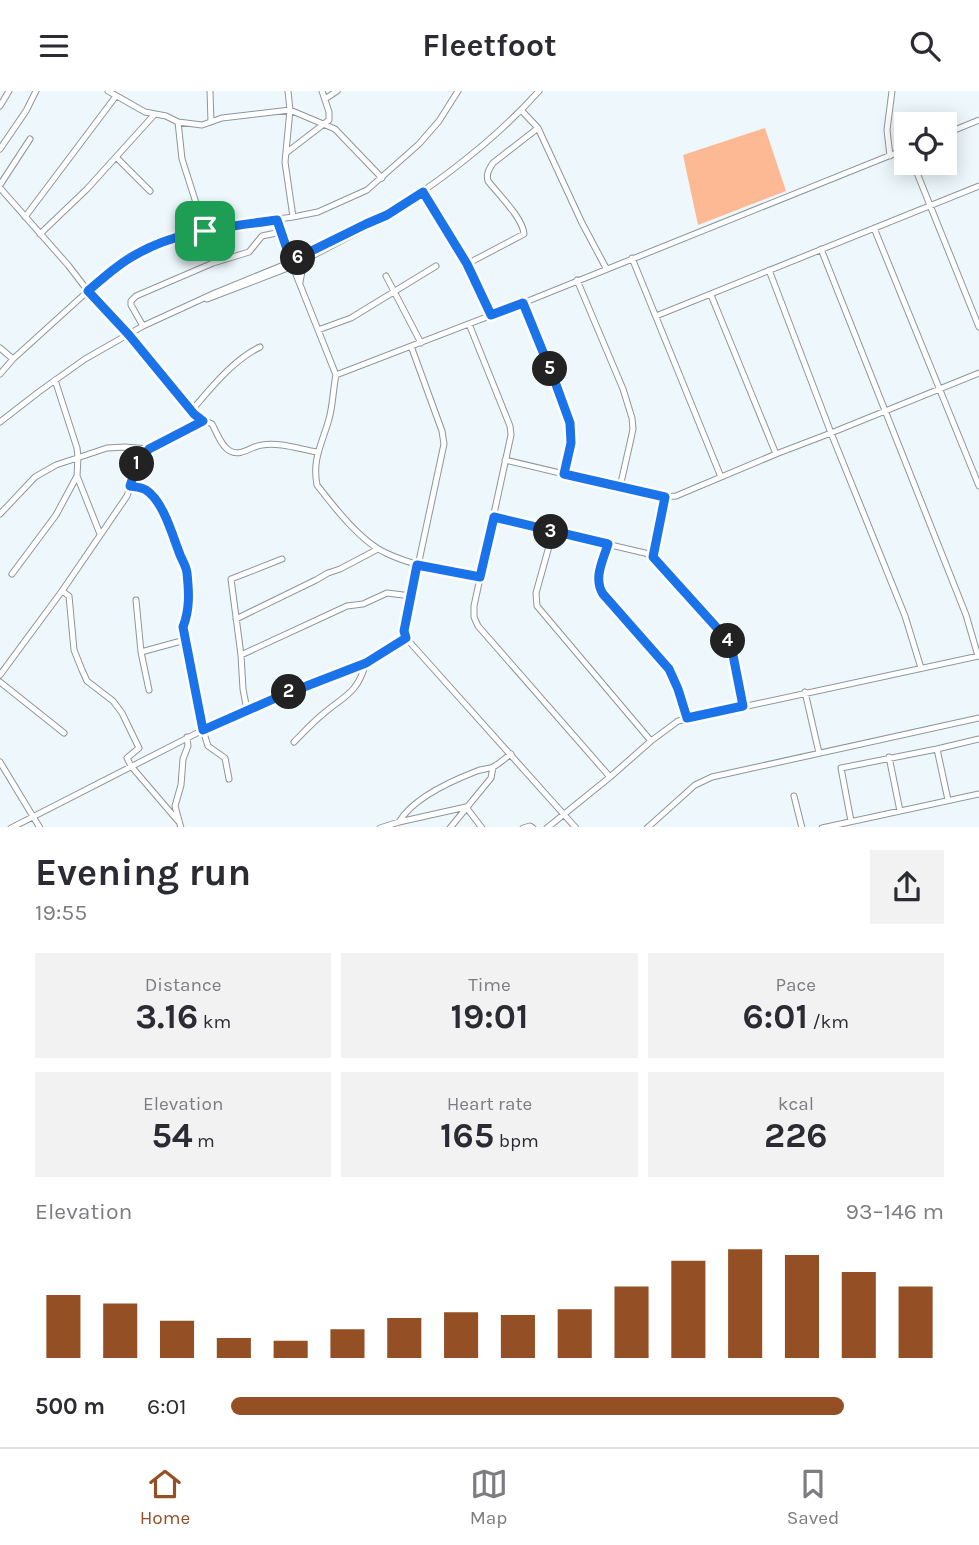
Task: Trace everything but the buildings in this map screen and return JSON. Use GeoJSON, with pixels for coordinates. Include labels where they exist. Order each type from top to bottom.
{"type":"FeatureCollection","features":[{"type":"Feature","properties":{"kind":"street"},"geometry":{"type":"LineString","coordinates":[[0,106],[9,91]]}},
{"type":"Feature","properties":{"kind":"street"},"geometry":{"type":"LineString","coordinates":[[0,149],[36,91]]}},
{"type":"Feature","properties":{"kind":"street"},"geometry":{"type":"LineString","coordinates":[[209,91],[211,122]]}},
{"type":"Feature","properties":{"kind":"street"},"geometry":{"type":"LineString","coordinates":[[288,91],[290,110],[286,176],[293,218]]}},
{"type":"Feature","properties":{"kind":"street"},"geometry":{"type":"LineString","coordinates":[[286,153],[326,124],[330,116],[323,91]]}},
{"type":"Feature","properties":{"kind":"street"},"geometry":{"type":"LineString","coordinates":[[325,99],[337,91]]}},
{"type":"Feature","properties":{"kind":"street"},"geometry":{"type":"LineString","coordinates":[[0,374],[88,291],[136,254],[170,240],[225,226],[293,218],[317,212],[367,190],[419,144],[439,121],[458,91]]}},
{"type":"Feature","properties":{"kind":"street"},"geometry":{"type":"LineString","coordinates":[[0,422],[85,359],[143,326],[215,293],[315,255],[387,215],[423,192],[471,155],[539,91]]}},
{"type":"Feature","properties":{"kind":"street"},"geometry":{"type":"LineString","coordinates":[[890,156],[887,130],[892,91]]}},
{"type":"Feature","properties":{"kind":"street"},"geometry":{"type":"LineString","coordinates":[[25,217],[112,93],[145,112],[199,125],[222,118],[290,110],[335,129],[382,178]]}},
{"type":"Feature","properties":{"kind":"street"},"geometry":{"type":"LineString","coordinates":[[521,110],[537,128],[606,268]]}},
{"type":"Feature","properties":{"kind":"street"},"geometry":{"type":"LineString","coordinates":[[40,234],[87,189],[154,114]]}},
{"type":"Feature","properties":{"kind":"street"},"geometry":{"type":"LineString","coordinates":[[957,129],[979,120]]}},
{"type":"Feature","properties":{"kind":"street"},"geometry":{"type":"LineString","coordinates":[[178,122],[182,159],[205,231]]}},
{"type":"Feature","properties":{"kind":"street"},"geometry":{"type":"LineString","coordinates":[[467,264],[524,234],[516,216],[488,181],[487,176],[493,163],[537,128]]}},
{"type":"Feature","properties":{"kind":"street"},"geometry":{"type":"LineString","coordinates":[[30,139],[0,187],[203,421]]}},
{"type":"Feature","properties":{"kind":"street"},"geometry":{"type":"LineString","coordinates":[[336,375],[894,154]]}},
{"type":"Feature","properties":{"kind":"street"},"geometry":{"type":"LineString","coordinates":[[116,156],[150,191]]}},
{"type":"Feature","properties":{"kind":"street"},"geometry":{"type":"LineString","coordinates":[[918,175],[979,327]]}},
{"type":"Feature","properties":{"kind":"street"},"geometry":{"type":"LineString","coordinates":[[656,316],[979,186]]}},
{"type":"Feature","properties":{"kind":"street"},"geometry":{"type":"LineString","coordinates":[[423,192],[467,264],[491,315]]}},
{"type":"Feature","properties":{"kind":"street"},"geometry":{"type":"LineString","coordinates":[[197,302],[278,272],[387,215]]}},
{"type":"Feature","properties":{"kind":"street"},"geometry":{"type":"LineString","coordinates":[[277,220],[336,375],[329,418],[317,452],[317,485],[356,531],[378,549],[417,565],[480,577]]}},
{"type":"Feature","properties":{"kind":"street"},"geometry":{"type":"LineString","coordinates":[[874,228],[979,486]]}},
{"type":"Feature","properties":{"kind":"street"},"geometry":{"type":"LineString","coordinates":[[143,326],[131,305],[135,296],[213,263],[246,253],[261,236],[281,232]]}},
{"type":"Feature","properties":{"kind":"street"},"geometry":{"type":"LineString","coordinates":[[548,827],[651,741],[687,718],[978,656],[966,615],[821,249]]}},
{"type":"Feature","properties":{"kind":"street"},"geometry":{"type":"LineString","coordinates":[[300,283],[303,266],[315,255]]}},
{"type":"Feature","properties":{"kind":"street"},"geometry":{"type":"LineString","coordinates":[[632,258],[721,477]]}},
{"type":"Feature","properties":{"kind":"street"},"geometry":{"type":"LineString","coordinates":[[318,330],[351,318],[436,266]]}},
{"type":"Feature","properties":{"kind":"street"},"geometry":{"type":"LineString","coordinates":[[769,270],[905,616],[921,668]]}},
{"type":"Feature","properties":{"kind":"street"},"geometry":{"type":"LineString","coordinates":[[278,272],[288,274],[300,283]]}},
{"type":"Feature","properties":{"kind":"street"},"geometry":{"type":"LineString","coordinates":[[386,277],[421,342]]}},
{"type":"Feature","properties":{"kind":"street"},"geometry":{"type":"LineString","coordinates":[[577,280],[623,389],[632,418],[633,429],[620,487]]}},
{"type":"Feature","properties":{"kind":"street"},"geometry":{"type":"LineString","coordinates":[[711,295],[776,454]]}},
{"type":"Feature","properties":{"kind":"street"},"geometry":{"type":"LineString","coordinates":[[523,303],[570,423],[571,443],[564,474]]}},
{"type":"Feature","properties":{"kind":"street"},"geometry":{"type":"LineString","coordinates":[[469,324],[510,426],[511,435],[474,617],[478,626],[610,777]]}},
{"type":"Feature","properties":{"kind":"street"},"geometry":{"type":"LineString","coordinates":[[411,346],[443,431],[444,444],[404,631],[406,638],[575,827]]}},
{"type":"Feature","properties":{"kind":"street"},"geometry":{"type":"LineString","coordinates":[[192,410],[229,370],[260,347]]}},
{"type":"Feature","properties":{"kind":"street"},"geometry":{"type":"LineString","coordinates":[[0,348],[13,359]]}},
{"type":"Feature","properties":{"kind":"street"},"geometry":{"type":"LineString","coordinates":[[505,460],[665,497],[676,496],[979,373]]}},
{"type":"Feature","properties":{"kind":"street"},"geometry":{"type":"LineString","coordinates":[[55,380],[78,457],[77,476],[100,534]]}},
{"type":"Feature","properties":{"kind":"street"},"geometry":{"type":"LineString","coordinates":[[1,673],[62,591],[127,496],[137,464],[149,449],[203,421],[212,423],[223,445],[233,452],[239,453],[268,444],[317,452]]}},
{"type":"Feature","properties":{"kind":"street"},"geometry":{"type":"LineString","coordinates":[[0,514],[35,477],[56,465],[115,447],[149,449]]}},
{"type":"Feature","properties":{"kind":"street"},"geometry":{"type":"LineString","coordinates":[[12,574],[56,515],[77,476]]}},
{"type":"Feature","properties":{"kind":"street"},"geometry":{"type":"LineString","coordinates":[[130,486],[147,490],[155,501],[170,526],[187,569],[189,606],[183,627],[185,640],[208,746],[225,758],[229,779]]}},
{"type":"Feature","properties":{"kind":"street"},"geometry":{"type":"LineString","coordinates":[[653,557],[665,497]]}},
{"type":"Feature","properties":{"kind":"street"},"geometry":{"type":"LineString","coordinates":[[494,517],[653,557],[727,639],[733,655],[743,706]]}},
{"type":"Feature","properties":{"kind":"street"},"geometry":{"type":"LineString","coordinates":[[553,532],[536,593],[537,605],[651,741]]}},
{"type":"Feature","properties":{"kind":"street"},"geometry":{"type":"LineString","coordinates":[[608,544],[598,577],[599,586],[669,669],[687,718]]}},
{"type":"Feature","properties":{"kind":"street"},"geometry":{"type":"LineString","coordinates":[[236,619],[378,549]]}},
{"type":"Feature","properties":{"kind":"street"},"geometry":{"type":"LineString","coordinates":[[247,710],[231,579],[282,559]]}},
{"type":"Feature","properties":{"kind":"street"},"geometry":{"type":"LineString","coordinates":[[62,591],[69,596],[74,650],[87,681],[113,701],[122,713],[139,748],[127,758],[131,766],[179,824]]}},
{"type":"Feature","properties":{"kind":"street"},"geometry":{"type":"LineString","coordinates":[[241,655],[347,606],[363,604],[387,593],[411,596]]}},
{"type":"Feature","properties":{"kind":"street"},"geometry":{"type":"LineString","coordinates":[[136,600],[141,652],[149,689]]}},
{"type":"Feature","properties":{"kind":"street"},"geometry":{"type":"LineString","coordinates":[[13,827],[187,737],[278,697],[366,663],[406,638]]}},
{"type":"Feature","properties":{"kind":"street"},"geometry":{"type":"LineString","coordinates":[[141,652],[185,640]]}},
{"type":"Feature","properties":{"kind":"street"},"geometry":{"type":"LineString","coordinates":[[294,742],[326,711],[351,693],[363,675],[366,663]]}},
{"type":"Feature","properties":{"kind":"street"},"geometry":{"type":"LineString","coordinates":[[0,682],[64,733]]}},
{"type":"Feature","properties":{"kind":"street"},"geometry":{"type":"LineString","coordinates":[[806,692],[819,753]]}},
{"type":"Feature","properties":{"kind":"street"},"geometry":{"type":"LineString","coordinates":[[648,827],[703,780],[979,718]]}},
{"type":"Feature","properties":{"kind":"street"},"geometry":{"type":"LineString","coordinates":[[179,824],[175,803],[181,785],[183,759],[188,746],[187,737]]}},
{"type":"Feature","properties":{"kind":"street"},"geometry":{"type":"LineString","coordinates":[[851,821],[841,768],[979,739]]}},
{"type":"Feature","properties":{"kind":"street"},"geometry":{"type":"LineString","coordinates":[[937,749],[948,800]]}},
{"type":"Feature","properties":{"kind":"street"},"geometry":{"type":"LineString","coordinates":[[398,822],[413,805],[441,788],[493,767],[511,754]]}},
{"type":"Feature","properties":{"kind":"street"},"geometry":{"type":"LineString","coordinates":[[889,757],[900,811]]}},
{"type":"Feature","properties":{"kind":"street"},"geometry":{"type":"LineString","coordinates":[[0,762],[39,827]]}},
{"type":"Feature","properties":{"kind":"street"},"geometry":{"type":"LineString","coordinates":[[451,827],[491,778],[493,767]]}},
{"type":"Feature","properties":{"kind":"street"},"geometry":{"type":"LineString","coordinates":[[826,827],[979,794]]}},
{"type":"Feature","properties":{"kind":"street"},"geometry":{"type":"LineString","coordinates":[[794,796],[802,827]]}},
{"type":"Feature","properties":{"kind":"street"},"geometry":{"type":"LineString","coordinates":[[383,827],[467,807]]}},
{"type":"Feature","properties":{"kind":"street"},"geometry":{"type":"LineString","coordinates":[[467,807],[481,827]]}},
{"type":"Feature","properties":{"kind":"shaded area"},"geometry":{"type":"Polygon","coordinates":[[[765,128],[786,191],[698,225],[683,155],[765,128]]]}},
{"type":"Feature","properties":{"kind":"route"},"geometry":{"type":"LineString","coordinates":[[423,192],[467,264],[491,315],[523,303],[570,423],[571,443],[564,474],[665,497],[653,557],[727,639],[733,655],[743,706],[687,718],[669,669],[599,586],[598,577],[608,544],[494,517],[480,577],[417,565],[404,631],[406,638],[366,663],[203,730],[183,627],[189,606],[187,569],[178,552],[170,526],[155,501],[147,490],[130,486],[137,464],[149,449],[203,421],[194,414],[129,335],[88,291],[136,254],[170,240],[205,231],[277,220],[291,261],[387,215],[423,192]]}}]}
